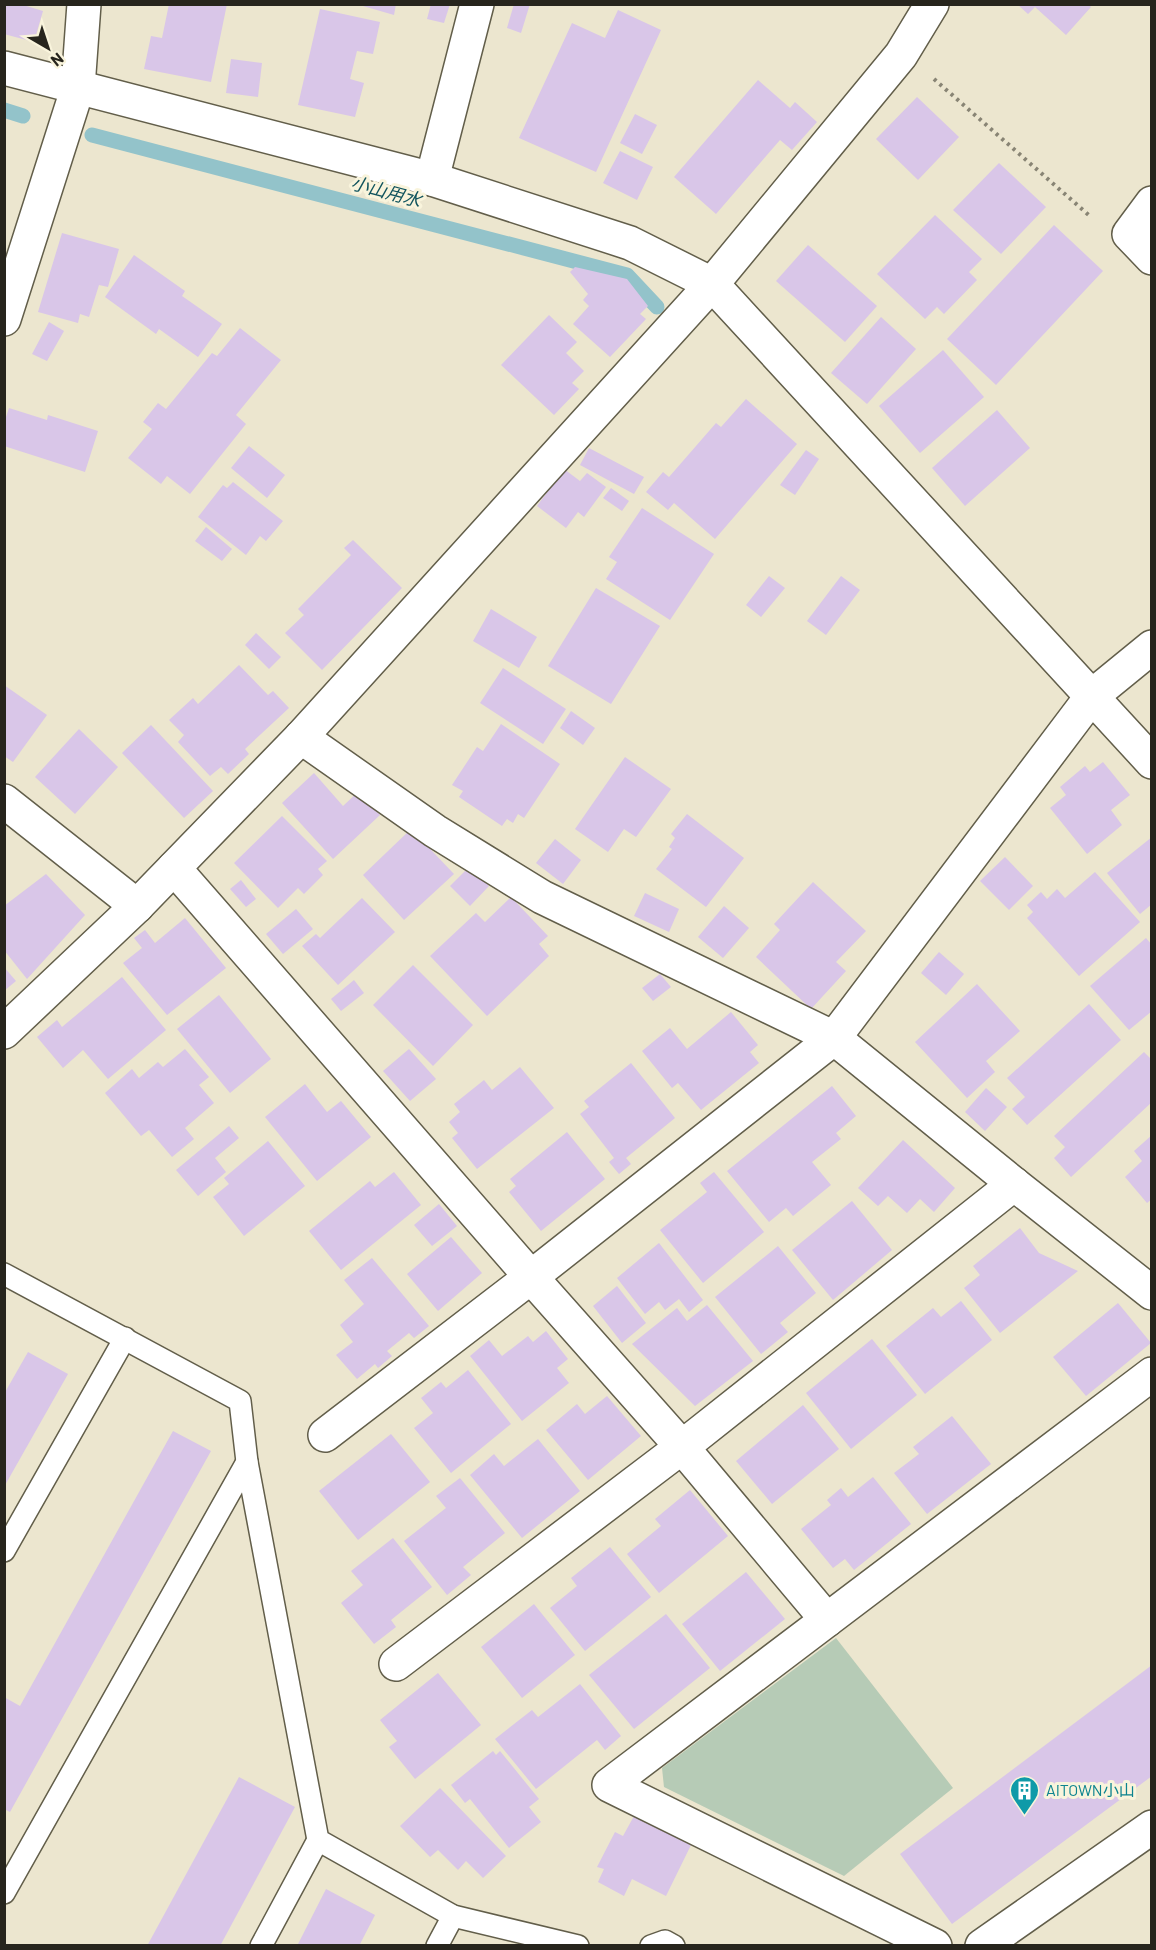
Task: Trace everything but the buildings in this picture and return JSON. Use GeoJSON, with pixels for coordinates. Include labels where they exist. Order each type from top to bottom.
{"type":"FeatureCollection","features":[{"type":"Feature","properties":{"kind":"street"},"geometry":{"type":"LineString","coordinates":[[4,319],[78,87],[84,4]]}},
{"type":"Feature","properties":{"kind":"street"},"geometry":{"type":"LineString","coordinates":[[432,178],[477,4]]}},
{"type":"Feature","properties":{"kind":"street"},"geometry":{"type":"LineString","coordinates":[[4,1032],[137,906],[301,737],[712,284],[901,55],[932,4]]}},
{"type":"Feature","properties":{"kind":"street"},"geometry":{"type":"LineString","coordinates":[[4,68],[432,178],[630,243],[712,284],[1152,762]]}},
{"type":"Feature","properties":{"kind":"street"},"geometry":{"type":"LineString","coordinates":[[1152,203],[1129,234],[1152,258]]}},
{"type":"Feature","properties":{"kind":"street"},"geometry":{"type":"LineString","coordinates":[[325,1435],[531,1277],[834,1038],[1092,696],[1152,647]]}},
{"type":"Feature","properties":{"kind":"street"},"geometry":{"type":"LineString","coordinates":[[301,737],[435,831],[542,897],[834,1038],[1152,1293]]}},
{"type":"Feature","properties":{"kind":"street"},"geometry":{"type":"LineString","coordinates":[[4,801],[137,906]]}},
{"type":"Feature","properties":{"kind":"street"},"geometry":{"type":"LineString","coordinates":[[174,868],[531,1277],[682,1446],[827,1620]]}},
{"type":"Feature","properties":{"kind":"street"},"geometry":{"type":"LineString","coordinates":[[396,1664],[682,1446],[1014,1184]]}},
{"type":"Feature","properties":{"kind":"street"},"geometry":{"type":"LineString","coordinates":[[935,1946],[609,1785],[1152,1374]]}},
{"type":"Feature","properties":{"kind":"street"},"geometry":{"type":"LineString","coordinates":[[982,1946],[1152,1827]]}},
{"type":"Feature","properties":{"kind":"lane"},"geometry":{"type":"LineString","coordinates":[[4,1274],[240,1401],[247,1462],[318,1840],[261,1946]]}},
{"type":"Feature","properties":{"kind":"lane"},"geometry":{"type":"LineString","coordinates":[[4,1551],[125,1338]]}},
{"type":"Feature","properties":{"kind":"lane"},"geometry":{"type":"LineString","coordinates":[[4,1893],[247,1462]]}},
{"type":"Feature","properties":{"kind":"lane"},"geometry":{"type":"LineString","coordinates":[[318,1840],[453,1916],[578,1946]]}},
{"type":"Feature","properties":{"kind":"lane"},"geometry":{"type":"LineString","coordinates":[[437,1946],[453,1916]]}},
{"type":"Feature","properties":{"kind":"lane"},"geometry":{"type":"LineString","coordinates":[[651,1946],[665,1941],[674,1946]]}},
{"type":"Feature","properties":{"kind":"path"},"geometry":{"type":"LineString","coordinates":[[929,74],[1098,223],[1129,234]]}},
{"type":"Feature","properties":{"kind":"green space"},"geometry":{"type":"Polygon","coordinates":[[[836,1638],[953,1788],[844,1876],[664,1787],[662,1768],[836,1638]]]}},
{"type":"Feature","properties":{"kind":"waterway","name":"小山用水"},"geometry":{"type":"LineString","coordinates":[[4,110],[23,116]]}},
{"type":"Feature","properties":{"kind":"waterway","name":"小山用水"},"geometry":{"type":"LineString","coordinates":[[92,135],[627,275],[657,307]]}},
{"type":"Feature","properties":{"kind":"place","name":"AITOWN小山"},"geometry":{"type":"Point","coordinates":[1025,1816]}}]}
